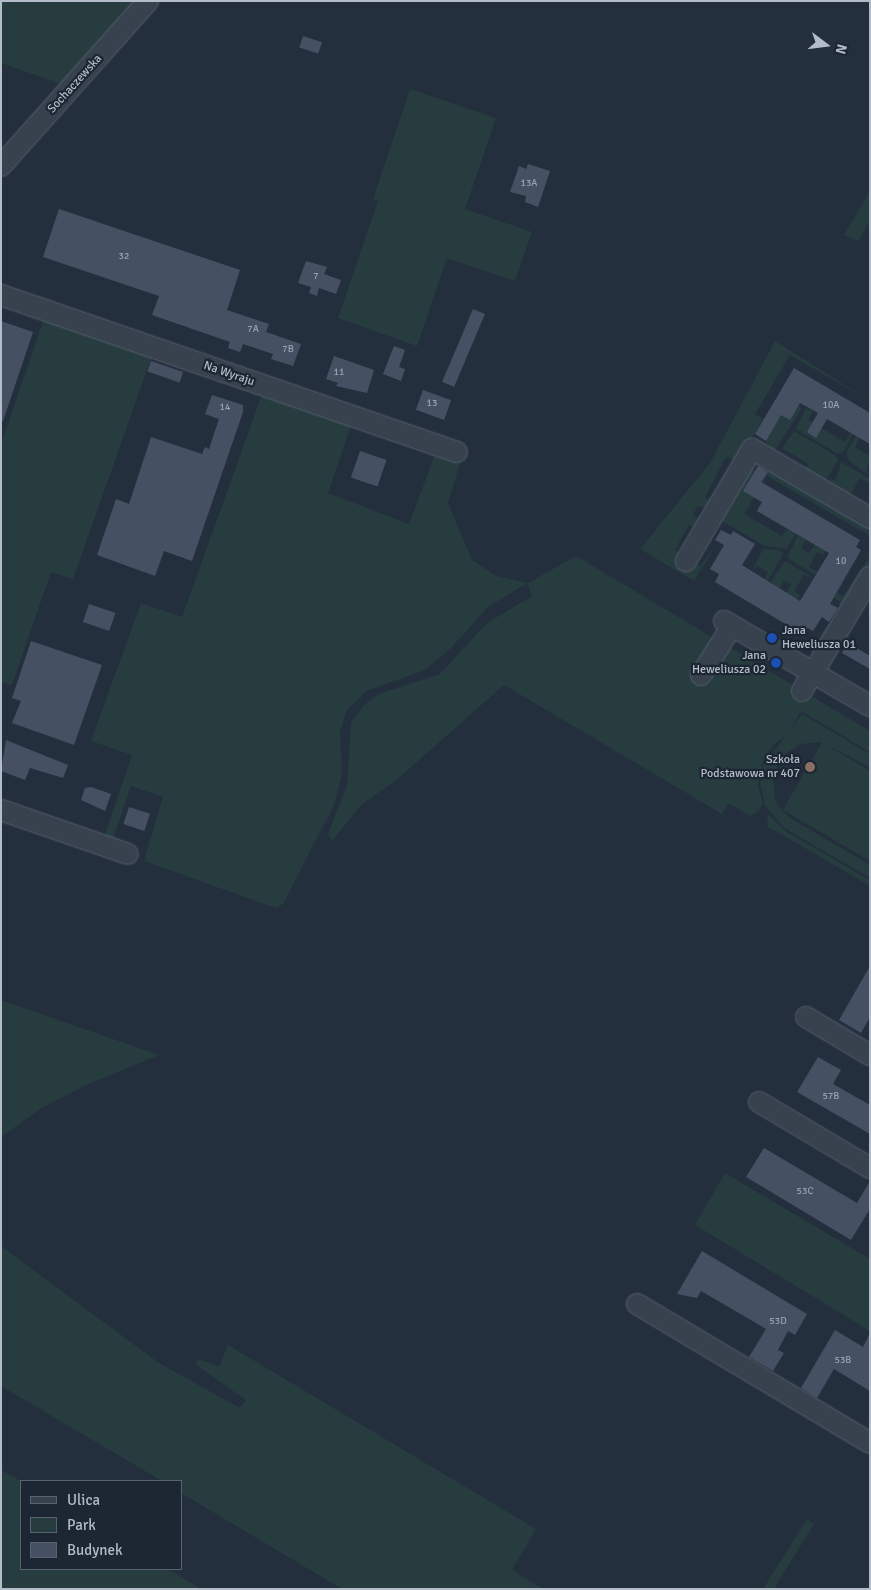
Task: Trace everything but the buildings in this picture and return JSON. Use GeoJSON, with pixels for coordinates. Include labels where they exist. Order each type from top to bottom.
{"type":"FeatureCollection","features":[{"type":"Feature","properties":{"kind":"street","name":"Sochaczewska"},"geometry":{"type":"LineString","coordinates":[[1,166],[148,1]]}},
{"type":"Feature","properties":{"kind":"street","name":"Na Wyraju"},"geometry":{"type":"LineString","coordinates":[[1,296],[458,452]]}},
{"type":"Feature","properties":{"kind":"street"},"geometry":{"type":"LineString","coordinates":[[686,561],[752,448],[870,518]]}},
{"type":"Feature","properties":{"kind":"street"},"geometry":{"type":"LineString","coordinates":[[802,691],[870,577]]}},
{"type":"Feature","properties":{"kind":"street"},"geometry":{"type":"LineString","coordinates":[[701,675],[728,623],[870,706]]}},
{"type":"Feature","properties":{"kind":"street"},"geometry":{"type":"LineString","coordinates":[[1,810],[128,854]]}},
{"type":"Feature","properties":{"kind":"street"},"geometry":{"type":"LineString","coordinates":[[806,1017],[870,1054]]}},
{"type":"Feature","properties":{"kind":"street"},"geometry":{"type":"LineString","coordinates":[[759,1102],[870,1168]]}},
{"type":"Feature","properties":{"kind":"street"},"geometry":{"type":"LineString","coordinates":[[637,1304],[870,1443]]}},
{"type":"Feature","properties":{"kind":"green space"},"geometry":{"type":"Polygon","coordinates":[[[1,1],[138,1],[64,85],[1,63],[1,1]]]}},
{"type":"Feature","properties":{"kind":"green space"},"geometry":{"type":"Polygon","coordinates":[[[410,89],[496,118],[465,209],[532,232],[515,281],[447,258],[417,346],[338,318],[378,201],[373,199],[410,89]]]}},
{"type":"Feature","properties":{"kind":"green space"},"geometry":{"type":"Polygon","coordinates":[[[870,191],[870,220],[858,241],[844,235],[870,191]]]}},
{"type":"Feature","properties":{"kind":"green space"},"geometry":{"type":"Polygon","coordinates":[[[44,319],[153,353],[73,579],[51,572],[12,685],[1,682],[1,444],[44,319]]]}},
{"type":"Feature","properties":{"kind":"green space"},"geometry":{"type":"Polygon","coordinates":[[[775,341],[870,401],[790,355],[755,414],[763,419],[739,461],[726,457],[705,498],[714,503],[706,508],[698,506],[693,514],[699,520],[698,530],[689,525],[675,550],[700,566],[716,545],[694,581],[640,549],[710,463],[775,341]]]}},
{"type":"Feature","properties":{"kind":"green space"},"geometry":{"type":"Polygon","coordinates":[[[264,389],[353,420],[328,493],[409,524],[436,452],[461,460],[448,503],[472,560],[496,576],[528,583],[576,556],[870,731],[870,752],[801,711],[788,734],[774,744],[764,759],[758,785],[763,804],[758,812],[750,816],[729,803],[722,814],[504,685],[394,782],[362,804],[332,841],[328,834],[347,785],[351,723],[365,704],[379,694],[440,674],[487,623],[532,596],[527,583],[488,607],[452,647],[425,670],[366,691],[347,710],[340,731],[342,775],[334,805],[283,904],[276,908],[144,861],[163,797],[131,786],[114,836],[117,842],[104,837],[132,755],[91,741],[141,603],[182,617],[264,389]]]}},
{"type":"Feature","properties":{"kind":"green space"},"geometry":{"type":"Polygon","coordinates":[[[798,405],[802,408],[774,452],[765,441],[781,415],[798,405]]]}},
{"type":"Feature","properties":{"kind":"green space"},"geometry":{"type":"Polygon","coordinates":[[[805,409],[813,411],[808,420],[845,442],[850,433],[853,434],[843,452],[838,454],[796,429],[805,409]]]}},
{"type":"Feature","properties":{"kind":"green space"},"geometry":{"type":"Polygon","coordinates":[[[794,431],[836,456],[838,460],[825,482],[803,472],[808,464],[782,448],[794,431]]]}},
{"type":"Feature","properties":{"kind":"green space"},"geometry":{"type":"Polygon","coordinates":[[[856,436],[860,438],[855,447],[870,456],[866,471],[870,476],[849,461],[846,453],[856,436]]]}},
{"type":"Feature","properties":{"kind":"green space"},"geometry":{"type":"Polygon","coordinates":[[[841,462],[870,479],[869,483],[860,478],[849,497],[827,487],[831,479],[835,481],[841,462]]]}},
{"type":"Feature","properties":{"kind":"green space"},"geometry":{"type":"Polygon","coordinates":[[[751,468],[765,476],[770,469],[870,528],[870,536],[767,476],[744,514],[782,536],[787,529],[796,534],[786,549],[765,546],[720,520],[751,468]]]}},
{"type":"Feature","properties":{"kind":"green space"},"geometry":{"type":"Polygon","coordinates":[[[798,535],[806,540],[801,549],[809,553],[815,545],[826,550],[823,555],[817,552],[809,567],[817,572],[816,575],[787,558],[798,535]]]}},
{"type":"Feature","properties":{"kind":"green space"},"geometry":{"type":"Polygon","coordinates":[[[763,549],[779,550],[783,554],[767,582],[764,580],[768,572],[757,566],[752,571],[763,549]]]}},
{"type":"Feature","properties":{"kind":"green space"},"geometry":{"type":"Polygon","coordinates":[[[870,556],[870,566],[818,655],[814,652],[821,635],[839,609],[840,602],[834,598],[837,593],[843,596],[870,556]]]}},
{"type":"Feature","properties":{"kind":"green space"},"geometry":{"type":"Polygon","coordinates":[[[785,561],[814,578],[804,575],[794,591],[800,595],[796,601],[786,593],[791,584],[784,580],[779,589],[770,583],[785,561]]]}},
{"type":"Feature","properties":{"kind":"green space"},"geometry":{"type":"Polygon","coordinates":[[[802,714],[870,754],[870,767],[823,743],[870,771],[870,861],[783,810],[822,742],[801,744],[782,756],[773,776],[775,798],[780,808],[790,818],[870,865],[870,878],[784,828],[765,805],[760,784],[763,766],[802,714]]]}},
{"type":"Feature","properties":{"kind":"green space"},"geometry":{"type":"Polygon","coordinates":[[[768,814],[787,832],[870,880],[870,886],[767,826],[768,814]]]}},
{"type":"Feature","properties":{"kind":"green space"},"geometry":{"type":"Polygon","coordinates":[[[1,1000],[159,1055],[86,1085],[42,1108],[1,1137],[1,1000]]]}},
{"type":"Feature","properties":{"kind":"green space"},"geometry":{"type":"Polygon","coordinates":[[[725,1173],[870,1259],[870,1331],[695,1225],[725,1173]]]}},
{"type":"Feature","properties":{"kind":"green space"},"geometry":{"type":"Polygon","coordinates":[[[1,1246],[159,1363],[240,1408],[246,1400],[195,1364],[199,1359],[219,1367],[228,1345],[536,1529],[512,1570],[543,1589],[342,1589],[182,1494],[182,1480],[160,1480],[1,1386],[1,1246]]]}},
{"type":"Feature","properties":{"kind":"green space"},"geometry":{"type":"Polygon","coordinates":[[[1,1470],[20,1480],[20,1570],[170,1570],[201,1589],[1,1589],[1,1470]]]}},
{"type":"Feature","properties":{"kind":"green space"},"geometry":{"type":"Polygon","coordinates":[[[807,1519],[814,1524],[774,1589],[763,1589],[807,1519]]]}},
{"type":"Feature","properties":{"kind":"place","name":"Jana Heweliusza 01"},"geometry":{"type":"Point","coordinates":[772,638]}},
{"type":"Feature","properties":{"kind":"place","name":"Jana Heweliusza 02"},"geometry":{"type":"Point","coordinates":[776,663]}},
{"type":"Feature","properties":{"kind":"place","name":"Szkoła Podstawowa nr 407"},"geometry":{"type":"Point","coordinates":[810,767]}}]}
